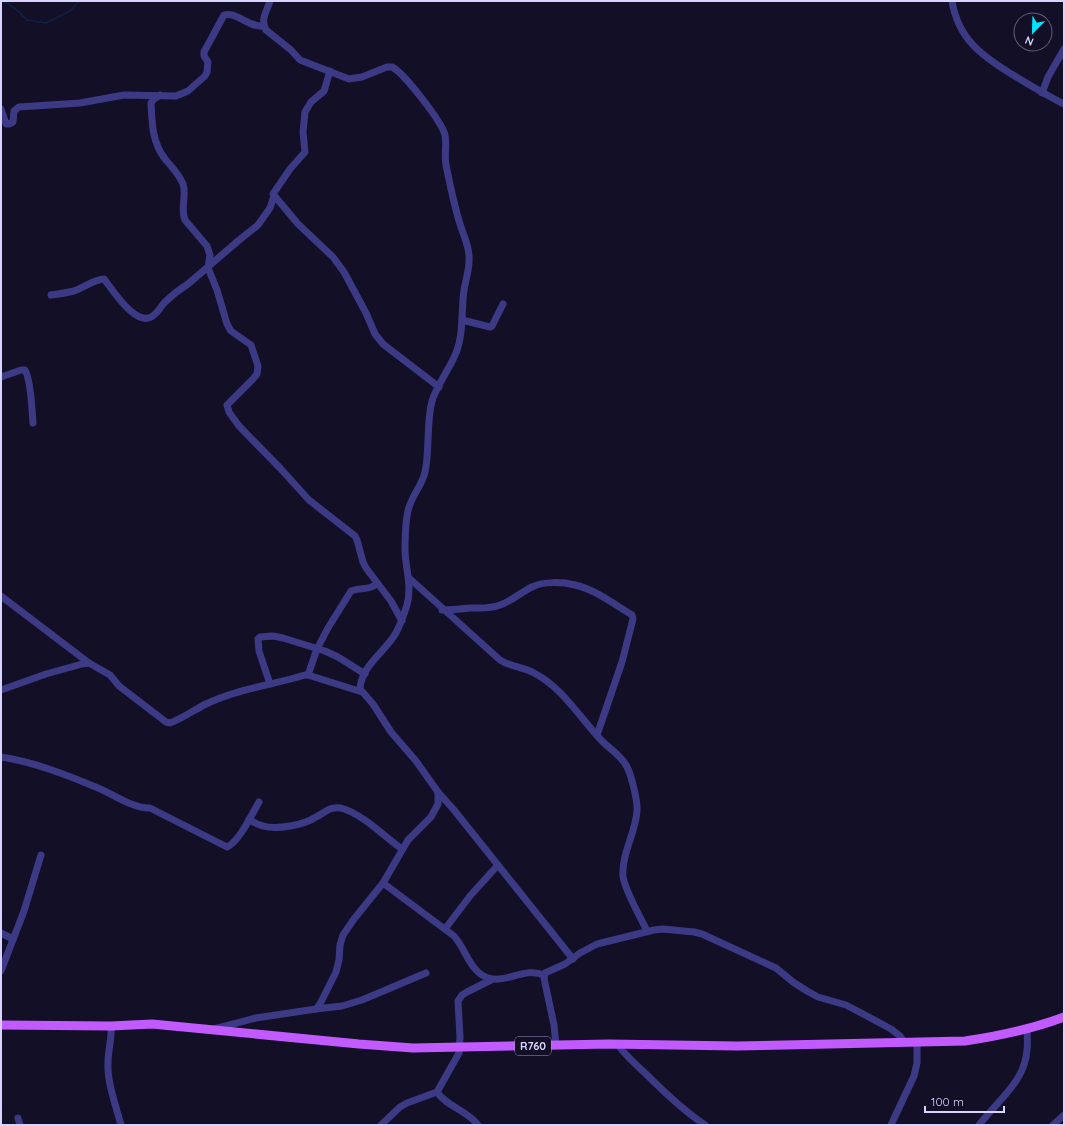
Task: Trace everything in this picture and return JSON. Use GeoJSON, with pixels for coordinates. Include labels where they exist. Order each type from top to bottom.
{"type":"FeatureCollection","features":[{"type":"Feature","properties":{"kind":"main road","name":"R760"},"geometry":{"type":"LineString","coordinates":[[1,1025],[111,1026],[152,1024],[412,1048],[556,1045],[737,1046],[965,1041],[1002,1035],[1064,1017]]}},
{"type":"Feature","properties":{"kind":"street"},"geometry":{"type":"LineString","coordinates":[[270,1],[263,19],[266,30],[291,50],[300,60],[349,79],[362,77],[387,67],[392,67],[402,74],[410,86],[417,92],[443,129],[445,136],[445,163],[469,254],[462,320],[457,351],[432,400],[425,474],[411,499],[406,525],[405,552],[409,578],[409,595],[402,621],[396,634],[378,655],[365,674],[360,689],[373,704],[391,732],[416,761],[438,792],[573,959]]}},
{"type":"Feature","properties":{"kind":"street"},"geometry":{"type":"LineString","coordinates":[[952,1],[954,13],[966,37],[974,47],[992,62],[1042,93],[1064,104]]}},
{"type":"Feature","properties":{"kind":"street"},"geometry":{"type":"LineString","coordinates":[[1,109],[4,121],[8,124],[13,122],[14,111],[19,107],[80,103],[124,95],[180,95],[205,76],[208,62],[204,56],[204,52],[224,15],[230,14],[254,26],[264,26]]}},
{"type":"Feature","properties":{"kind":"street"},"geometry":{"type":"LineString","coordinates":[[1042,93],[1048,77],[1064,49]]}},
{"type":"Feature","properties":{"kind":"street"},"geometry":{"type":"LineString","coordinates":[[51,295],[73,292],[104,279],[130,311],[140,318],[150,318],[154,315],[164,302],[208,268],[238,241],[258,226],[270,208],[274,196],[273,192],[305,152],[305,112],[311,102],[324,90],[330,71]]}},
{"type":"Feature","properties":{"kind":"street"},"geometry":{"type":"LineString","coordinates":[[143,95],[147,101],[151,103]]}},
{"type":"Feature","properties":{"kind":"street"},"geometry":{"type":"LineString","coordinates":[[160,95],[151,103],[152,130],[159,150],[178,174],[183,184],[185,190],[183,215],[185,220],[208,246],[210,255],[208,268],[217,290],[227,324],[231,331],[251,345],[258,366],[257,374],[227,405],[229,412],[239,426],[309,500],[355,536],[359,544],[363,562],[391,601],[402,621]]}},
{"type":"Feature","properties":{"kind":"street"},"geometry":{"type":"LineString","coordinates":[[274,196],[298,224],[333,257],[344,272],[375,334],[388,348],[439,387]]}},
{"type":"Feature","properties":{"kind":"street"},"geometry":{"type":"LineString","coordinates":[[462,320],[490,327],[492,326],[503,304]]}},
{"type":"Feature","properties":{"kind":"street"},"geometry":{"type":"LineString","coordinates":[[1,377],[24,370],[27,374],[33,423]]}},
{"type":"Feature","properties":{"kind":"street"},"geometry":{"type":"LineString","coordinates":[[409,578],[442,610],[500,660],[508,665],[526,669],[535,673],[556,689],[582,716],[596,735],[625,763],[629,771],[637,808],[624,863],[623,876],[647,931]]}},
{"type":"Feature","properties":{"kind":"street"},"geometry":{"type":"LineString","coordinates":[[308,675],[317,648],[351,591],[370,588],[377,583]]}},
{"type":"Feature","properties":{"kind":"street"},"geometry":{"type":"LineString","coordinates":[[442,610],[490,608],[507,602],[533,586],[561,583],[575,585],[588,590],[632,615],[633,619],[622,662],[596,735]]}},
{"type":"Feature","properties":{"kind":"street"},"geometry":{"type":"LineString","coordinates":[[1,596],[89,663],[110,675],[119,686],[166,722],[170,723],[206,704],[243,691],[308,675],[362,692]]}},
{"type":"Feature","properties":{"kind":"street"},"geometry":{"type":"LineString","coordinates":[[270,684],[260,651],[259,637],[273,636],[317,648],[338,657],[365,674]]}},
{"type":"Feature","properties":{"kind":"street"},"geometry":{"type":"LineString","coordinates":[[1,690],[46,674],[89,663]]}},
{"type":"Feature","properties":{"kind":"street"},"geometry":{"type":"LineString","coordinates":[[1,757],[55,771],[141,807],[150,808],[224,846],[229,846],[231,844],[259,802]]}},
{"type":"Feature","properties":{"kind":"street"},"geometry":{"type":"LineString","coordinates":[[316,1009],[336,972],[343,935],[383,883],[408,840],[431,818],[438,804],[438,792]]}},
{"type":"Feature","properties":{"kind":"street"},"geometry":{"type":"LineString","coordinates":[[249,819],[262,826],[271,828],[284,827],[312,820],[325,810],[338,808],[343,809],[367,822],[402,849]]}},
{"type":"Feature","properties":{"kind":"street"},"geometry":{"type":"LineString","coordinates":[[1,971],[24,911],[40,855]]}},
{"type":"Feature","properties":{"kind":"street"},"geometry":{"type":"LineString","coordinates":[[445,929],[470,896],[498,865]]}},
{"type":"Feature","properties":{"kind":"street"},"geometry":{"type":"LineString","coordinates":[[383,883],[458,940],[475,969],[480,974],[491,980]]}},
{"type":"Feature","properties":{"kind":"street"},"geometry":{"type":"LineString","coordinates":[[544,975],[550,970],[560,967],[597,944],[647,931],[663,929],[702,934],[776,968],[807,992],[818,997],[846,1005],[886,1025],[896,1032],[904,1042]]}},
{"type":"Feature","properties":{"kind":"street"},"geometry":{"type":"LineString","coordinates":[[1,933],[13,939]]}},
{"type":"Feature","properties":{"kind":"street"},"geometry":{"type":"LineString","coordinates":[[212,1029],[256,1018],[342,1006],[362,1000],[426,973]]}},
{"type":"Feature","properties":{"kind":"street"},"geometry":{"type":"LineString","coordinates":[[381,1125],[400,1107],[414,1099],[437,1092],[457,1058],[460,1047],[458,1001],[462,995],[491,980],[530,973],[544,975]]}},
{"type":"Feature","properties":{"kind":"street"},"geometry":{"type":"LineString","coordinates":[[544,975],[556,1045]]}},
{"type":"Feature","properties":{"kind":"street"},"geometry":{"type":"LineString","coordinates":[[111,1026],[112,1036],[108,1064],[121,1125]]}},
{"type":"Feature","properties":{"kind":"street"},"geometry":{"type":"LineString","coordinates":[[980,1125],[991,1110],[1015,1085],[1027,1056],[1026,1028]]}},
{"type":"Feature","properties":{"kind":"street"},"geometry":{"type":"LineString","coordinates":[[891,1125],[914,1076],[917,1063],[917,1042]]}},
{"type":"Feature","properties":{"kind":"street"},"geometry":{"type":"LineString","coordinates":[[618,1045],[660,1089],[706,1125]]}},
{"type":"Feature","properties":{"kind":"street"},"geometry":{"type":"LineString","coordinates":[[437,1092],[442,1099],[471,1117],[478,1125]]}},
{"type":"Feature","properties":{"kind":"street"},"geometry":{"type":"LineString","coordinates":[[1053,1125],[1064,1115]]}},
{"type":"Feature","properties":{"kind":"waterway"},"geometry":{"type":"LineString","coordinates":[[2,1],[9,4],[27,20],[46,23],[70,11],[79,1]]}}]}
